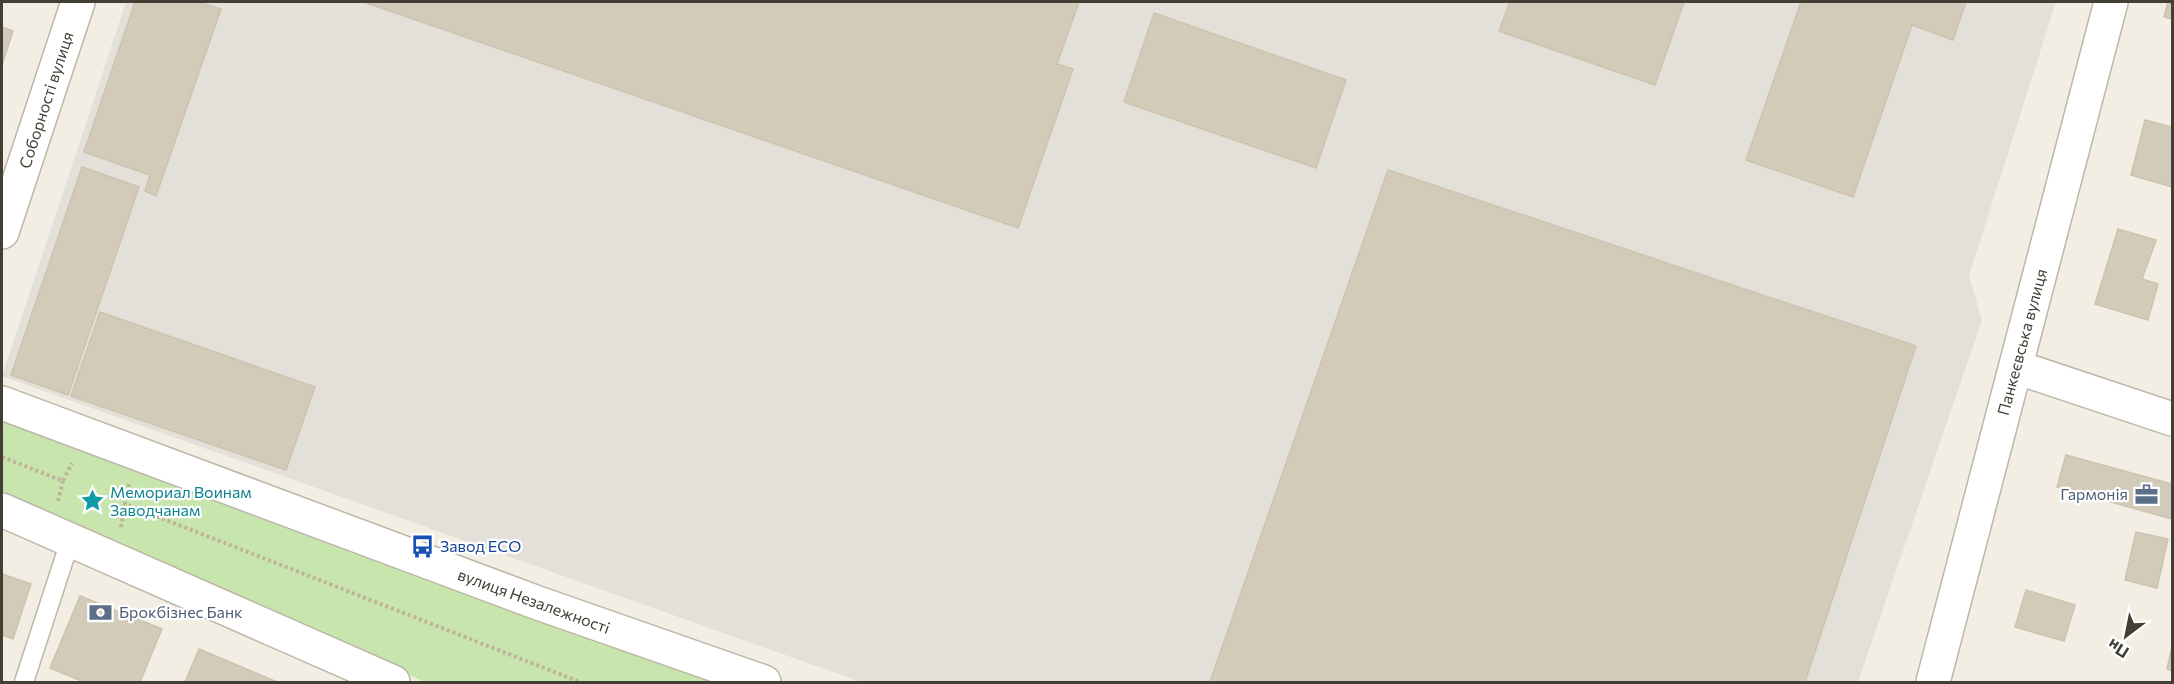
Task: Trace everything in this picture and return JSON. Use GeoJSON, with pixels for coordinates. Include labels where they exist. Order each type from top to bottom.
{"type":"FeatureCollection","features":[{"type":"Feature","properties":{"kind":"street","name":"Соборності вулиця"},"geometry":{"type":"LineString","coordinates":[[2,232],[78,2]]}},
{"type":"Feature","properties":{"kind":"street","name":"Панкеєвська вулиця"},"geometry":{"type":"LineString","coordinates":[[1933,682],[2111,2]]}},
{"type":"Feature","properties":{"kind":"street"},"geometry":{"type":"LineString","coordinates":[[2016,367],[2172,418]]}},
{"type":"Feature","properties":{"kind":"street","name":"вулиця Незалежності"},"geometry":{"type":"LineString","coordinates":[[2,403],[526,599],[764,682]]}},
{"type":"Feature","properties":{"kind":"street"},"geometry":{"type":"LineString","coordinates":[[2,510],[393,682]]}},
{"type":"Feature","properties":{"kind":"lane"},"geometry":{"type":"LineString","coordinates":[[29,681],[70,541]]}},
{"type":"Feature","properties":{"kind":"path"},"geometry":{"type":"LineString","coordinates":[[2,457],[63,481],[76,458]]}},
{"type":"Feature","properties":{"kind":"path"},"geometry":{"type":"LineString","coordinates":[[130,479],[125,504],[580,682]]}},
{"type":"Feature","properties":{"kind":"shaded area"},"geometry":{"type":"Polygon","coordinates":[[[126,2],[2056,2],[1969,276],[1982,320],[1858,682],[861,682],[2,376],[126,2]]]}},
{"type":"Feature","properties":{"kind":"green space"},"geometry":{"type":"Polygon","coordinates":[[[2,421],[730,682],[425,682],[2,491],[2,421]]]}},
{"type":"Feature","properties":{"kind":"building"},"geometry":{"type":"Polygon","coordinates":[[[135,2],[198,2],[221,9],[156,196],[145,191],[150,175],[84,152],[135,2]]]}},
{"type":"Feature","properties":{"kind":"building"},"geometry":{"type":"Polygon","coordinates":[[[364,2],[1079,2],[1057,64],[1073,69],[1018,228],[364,2]]]}},
{"type":"Feature","properties":{"kind":"building"},"geometry":{"type":"Polygon","coordinates":[[[1510,2],[1684,2],[1655,85],[1499,31],[1510,2]]]}},
{"type":"Feature","properties":{"kind":"building"},"geometry":{"type":"Polygon","coordinates":[[[1801,2],[1966,2],[1953,40],[1912,25],[1853,197],[1746,160],[1801,2]]]}},
{"type":"Feature","properties":{"kind":"building"},"geometry":{"type":"Polygon","coordinates":[[[2168,2],[2172,2],[2172,19],[2164,17],[2168,2]]]}},
{"type":"Feature","properties":{"kind":"building"},"geometry":{"type":"Polygon","coordinates":[[[1154,13],[1346,80],[1316,168],[1124,102],[1154,13]]]}},
{"type":"Feature","properties":{"kind":"building"},"geometry":{"type":"Polygon","coordinates":[[[2,27],[13,31],[2,65],[2,27]]]}},
{"type":"Feature","properties":{"kind":"building"},"geometry":{"type":"Polygon","coordinates":[[[2145,120],[2172,127],[2172,187],[2131,175],[2145,120]]]}},
{"type":"Feature","properties":{"kind":"building"},"geometry":{"type":"Polygon","coordinates":[[[82,167],[139,187],[68,395],[11,375],[82,167]]]}},
{"type":"Feature","properties":{"kind":"building"},"geometry":{"type":"Polygon","coordinates":[[[1388,170],[1916,346],[1805,682],[1210,682],[1388,170]]]}},
{"type":"Feature","properties":{"kind":"building"},"geometry":{"type":"Polygon","coordinates":[[[2118,229],[2156,240],[2142,279],[2158,284],[2148,320],[2095,304],[2118,229]]]}},
{"type":"Feature","properties":{"kind":"building"},"geometry":{"type":"Polygon","coordinates":[[[100,312],[315,387],[286,470],[71,396],[100,312]]]}},
{"type":"Feature","properties":{"kind":"building"},"geometry":{"type":"Polygon","coordinates":[[[2066,455],[2172,484],[2172,519],[2057,487],[2066,455]]]}},
{"type":"Feature","properties":{"kind":"building"},"geometry":{"type":"Polygon","coordinates":[[[2136,532],[2168,539],[2157,588],[2125,580],[2136,532]]]}},
{"type":"Feature","properties":{"kind":"building"},"geometry":{"type":"Polygon","coordinates":[[[2,574],[31,584],[13,639],[2,635],[2,574]]]}},
{"type":"Feature","properties":{"kind":"building"},"geometry":{"type":"Polygon","coordinates":[[[2026,590],[2075,605],[2064,641],[2015,627],[2026,590]]]}},
{"type":"Feature","properties":{"kind":"building"},"geometry":{"type":"Polygon","coordinates":[[[80,596],[162,629],[140,682],[84,682],[50,668],[80,596]]]}},
{"type":"Feature","properties":{"kind":"building"},"geometry":{"type":"Polygon","coordinates":[[[2172,646],[2172,671],[2167,669],[2172,646]]]}},
{"type":"Feature","properties":{"kind":"building"},"geometry":{"type":"Polygon","coordinates":[[[199,649],[277,682],[185,682],[199,649]]]}},
{"type":"Feature","properties":{"kind":"place","name":"Гармонія"},"geometry":{"type":"Point","coordinates":[2146,494]}},
{"type":"Feature","properties":{"kind":"place","name":"Мемориал Воинам Заводчанам"},"geometry":{"type":"Point","coordinates":[92,501]}},
{"type":"Feature","properties":{"kind":"place","name":"Завод ЕСО"},"geometry":{"type":"Point","coordinates":[422,546]}},
{"type":"Feature","properties":{"kind":"place","name":"Брокбізнес Банк"},"geometry":{"type":"Point","coordinates":[101,612]}}]}
